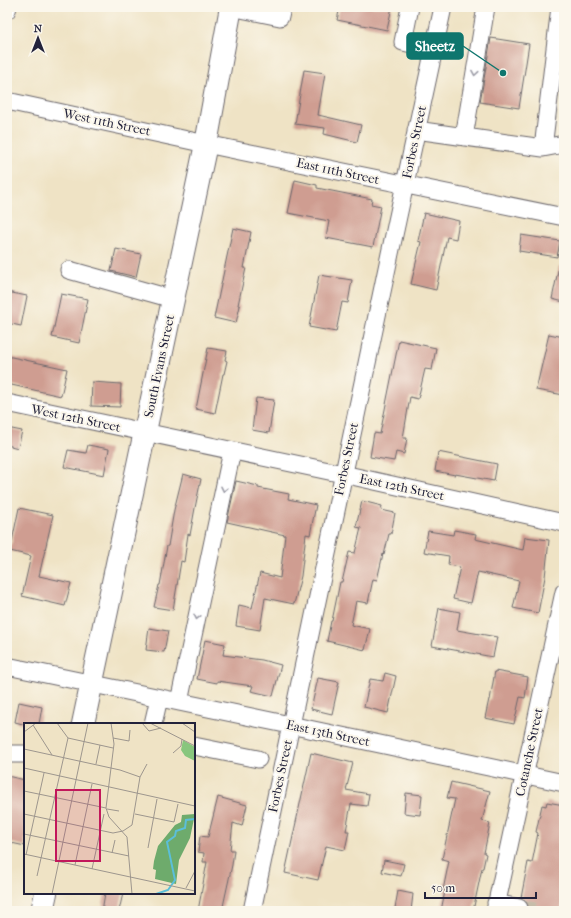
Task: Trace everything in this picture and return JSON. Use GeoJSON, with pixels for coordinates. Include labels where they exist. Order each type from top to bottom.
{"type":"FeatureCollection","features":[{"type":"Feature","properties":{"kind":"main road","name":"South Evans Street"},"geometry":{"type":"LineString","coordinates":[[83,723],[206,144],[231,7]]}},
{"type":"Feature","properties":{"kind":"main road"},"geometry":{"type":"LineString","coordinates":[[42,911],[46,894]]}},
{"type":"Feature","properties":{"kind":"street"},"geometry":{"type":"LineString","coordinates":[[231,7],[280,17],[282,7]]}},
{"type":"Feature","properties":{"kind":"street"},"geometry":{"type":"LineString","coordinates":[[410,7],[403,42],[434,49]]}},
{"type":"Feature","properties":{"kind":"street","name":"Forbes Street"},"geometry":{"type":"LineString","coordinates":[[252,911],[343,474],[443,7]]}},
{"type":"Feature","properties":{"kind":"street"},"geometry":{"type":"LineString","coordinates":[[464,137],[486,7]]}},
{"type":"Feature","properties":{"kind":"street"},"geometry":{"type":"LineString","coordinates":[[543,148],[560,7]]}},
{"type":"Feature","properties":{"kind":"street","name":"West 11th Street"},"geometry":{"type":"LineString","coordinates":[[7,101],[206,144]]}},
{"type":"Feature","properties":{"kind":"street"},"geometry":{"type":"LineString","coordinates":[[416,130],[543,148],[564,144]]}},
{"type":"Feature","properties":{"kind":"street","name":"East 11th Street"},"geometry":{"type":"LineString","coordinates":[[206,144],[564,217]]}},
{"type":"Feature","properties":{"kind":"street"},"geometry":{"type":"LineString","coordinates":[[69,270],[173,299]]}},
{"type":"Feature","properties":{"kind":"street","name":"West 12th Street"},"geometry":{"type":"LineString","coordinates":[[7,403],[145,432]]}},
{"type":"Feature","properties":{"kind":"street","name":"East 12th Street"},"geometry":{"type":"LineString","coordinates":[[145,432],[564,523]]}},
{"type":"Feature","properties":{"kind":"street"},"geometry":{"type":"LineString","coordinates":[[179,702],[232,451]]}},
{"type":"Feature","properties":{"kind":"street","name":"Cotanche Street"},"geometry":{"type":"LineString","coordinates":[[496,907],[564,592]]}},
{"type":"Feature","properties":{"kind":"street","name":"East 13th Street"},"geometry":{"type":"LineString","coordinates":[[7,666],[564,783]]}},
{"type":"Feature","properties":{"kind":"street"},"geometry":{"type":"LineString","coordinates":[[153,723],[159,698]]}},
{"type":"Feature","properties":{"kind":"street"},"geometry":{"type":"LineString","coordinates":[[195,746],[258,759]]}},
{"type":"Feature","properties":{"kind":"street"},"geometry":{"type":"LineString","coordinates":[[7,754],[24,754]]}},
{"type":"Feature","properties":{"kind":"street"},"geometry":{"type":"LineString","coordinates":[[496,907],[519,908]]}},
{"type":"Feature","properties":{"kind":"building"},"geometry":{"type":"Polygon","coordinates":[[[340,7],[392,7],[387,30],[337,20],[340,7]]]}},
{"type":"Feature","properties":{"kind":"building"},"geometry":{"type":"Polygon","coordinates":[[[491,38],[529,44],[519,108],[480,102],[491,38]]]}},
{"type":"Feature","properties":{"kind":"building"},"geometry":{"type":"Polygon","coordinates":[[[304,70],[325,73],[318,115],[361,125],[357,142],[324,134],[325,128],[295,124],[304,70]]]}},
{"type":"Feature","properties":{"kind":"building"},"geometry":{"type":"Polygon","coordinates":[[[295,180],[317,185],[317,188],[372,199],[371,204],[381,206],[373,247],[326,238],[329,221],[288,213],[295,180]]]}},
{"type":"Feature","properties":{"kind":"building"},"geometry":{"type":"Polygon","coordinates":[[[424,213],[459,221],[456,239],[447,237],[436,290],[411,284],[421,242],[418,241],[424,213]]]}},
{"type":"Feature","properties":{"kind":"building"},"geometry":{"type":"Polygon","coordinates":[[[233,228],[251,232],[236,323],[214,318],[233,228]]]}},
{"type":"Feature","properties":{"kind":"building"},"geometry":{"type":"Polygon","coordinates":[[[521,235],[560,241],[557,257],[519,251],[521,235]]]}},
{"type":"Feature","properties":{"kind":"building"},"geometry":{"type":"Polygon","coordinates":[[[116,249],[141,254],[136,277],[111,271],[116,249]]]}},
{"type":"Feature","properties":{"kind":"building"},"geometry":{"type":"Polygon","coordinates":[[[559,266],[564,266],[564,302],[552,299],[559,266]]]}},
{"type":"Feature","properties":{"kind":"building"},"geometry":{"type":"Polygon","coordinates":[[[319,275],[352,280],[348,303],[342,302],[336,332],[309,327],[319,275]]]}},
{"type":"Feature","properties":{"kind":"building"},"geometry":{"type":"Polygon","coordinates":[[[7,292],[27,296],[21,326],[7,323],[7,292]]]}},
{"type":"Feature","properties":{"kind":"building"},"geometry":{"type":"Polygon","coordinates":[[[61,294],[88,299],[79,343],[52,337],[61,294]]]}},
{"type":"Feature","properties":{"kind":"building"},"geometry":{"type":"Polygon","coordinates":[[[549,334],[564,337],[564,395],[536,390],[549,334]]]}},
{"type":"Feature","properties":{"kind":"building"},"geometry":{"type":"Polygon","coordinates":[[[399,340],[436,348],[432,370],[425,369],[418,399],[410,397],[403,438],[407,438],[404,454],[396,452],[394,461],[370,457],[374,433],[380,434],[399,340]]]}},
{"type":"Feature","properties":{"kind":"building"},"geometry":{"type":"Polygon","coordinates":[[[208,348],[227,351],[225,360],[227,361],[215,413],[196,409],[208,348]]]}},
{"type":"Feature","properties":{"kind":"building"},"geometry":{"type":"Polygon","coordinates":[[[7,356],[67,369],[61,396],[7,384],[7,356]]]}},
{"type":"Feature","properties":{"kind":"building"},"geometry":{"type":"Polygon","coordinates":[[[92,382],[121,384],[120,407],[91,406],[92,382]]]}},
{"type":"Feature","properties":{"kind":"building"},"geometry":{"type":"Polygon","coordinates":[[[256,398],[274,400],[269,433],[252,430],[256,398]]]}},
{"type":"Feature","properties":{"kind":"building"},"geometry":{"type":"Polygon","coordinates":[[[7,428],[22,431],[18,448],[7,445],[7,428]]]}},
{"type":"Feature","properties":{"kind":"building"},"geometry":{"type":"Polygon","coordinates":[[[88,445],[109,449],[104,475],[64,467],[68,450],[86,453],[88,445]]]}},
{"type":"Feature","properties":{"kind":"building"},"geometry":{"type":"Polygon","coordinates":[[[438,452],[497,464],[494,481],[435,471],[438,452]]]}},
{"type":"Feature","properties":{"kind":"building"},"geometry":{"type":"Polygon","coordinates":[[[183,474],[201,479],[190,535],[188,534],[184,562],[181,561],[173,610],[154,607],[183,474]]]}},
{"type":"Feature","properties":{"kind":"building"},"geometry":{"type":"Polygon","coordinates":[[[236,481],[258,486],[258,488],[289,494],[288,499],[316,505],[310,535],[306,534],[301,576],[294,604],[265,598],[260,630],[236,626],[239,605],[252,608],[260,573],[280,578],[285,535],[227,522],[236,481]]]}},
{"type":"Feature","properties":{"kind":"building"},"geometry":{"type":"Polygon","coordinates":[[[362,501],[382,506],[381,510],[395,513],[391,534],[389,534],[377,580],[373,579],[368,603],[356,601],[351,625],[370,629],[365,650],[327,641],[340,582],[342,582],[349,552],[355,553],[361,528],[356,527],[362,501]]]}},
{"type":"Feature","properties":{"kind":"building"},"geometry":{"type":"Polygon","coordinates":[[[19,508],[53,515],[39,576],[71,583],[65,606],[22,596],[31,556],[10,551],[19,508]]]}},
{"type":"Feature","properties":{"kind":"building"},"geometry":{"type":"Polygon","coordinates":[[[454,530],[476,534],[475,539],[523,550],[525,537],[549,540],[545,577],[538,613],[513,608],[519,581],[478,572],[471,603],[453,599],[460,567],[448,565],[449,556],[424,552],[428,531],[453,535],[454,530]]]}},
{"type":"Feature","properties":{"kind":"building"},"geometry":{"type":"Polygon","coordinates":[[[439,608],[460,612],[457,630],[497,637],[493,657],[432,646],[439,608]]]}},
{"type":"Feature","properties":{"kind":"building"},"geometry":{"type":"Polygon","coordinates":[[[149,628],[168,631],[164,652],[146,650],[149,628]]]}},
{"type":"Feature","properties":{"kind":"building"},"geometry":{"type":"Polygon","coordinates":[[[205,640],[225,644],[223,655],[262,660],[281,665],[273,696],[251,691],[253,686],[217,681],[217,683],[197,679],[205,640]]]}},
{"type":"Feature","properties":{"kind":"building"},"geometry":{"type":"Polygon","coordinates":[[[495,671],[528,677],[525,698],[520,697],[514,724],[485,718],[495,671]]]}},
{"type":"Feature","properties":{"kind":"building"},"geometry":{"type":"Polygon","coordinates":[[[385,673],[396,676],[388,713],[364,707],[370,679],[383,681],[385,673]]]}},
{"type":"Feature","properties":{"kind":"building"},"geometry":{"type":"Polygon","coordinates":[[[318,678],[339,682],[332,714],[311,709],[318,678]]]}},
{"type":"Feature","properties":{"kind":"building"},"geometry":{"type":"Polygon","coordinates":[[[19,702],[42,707],[39,723],[23,724],[15,722],[19,702]]]}},
{"type":"Feature","properties":{"kind":"building"},"geometry":{"type":"Polygon","coordinates":[[[311,753],[353,763],[346,790],[369,794],[367,806],[351,804],[346,831],[349,831],[345,850],[326,846],[318,880],[285,873],[311,753]]]}},
{"type":"Feature","properties":{"kind":"building"},"geometry":{"type":"Polygon","coordinates":[[[7,776],[24,780],[24,846],[7,842],[7,776]]]}},
{"type":"Feature","properties":{"kind":"building"},"geometry":{"type":"Polygon","coordinates":[[[451,782],[490,791],[482,821],[490,823],[484,853],[486,854],[473,911],[441,911],[445,891],[443,890],[449,861],[442,859],[455,799],[447,798],[451,782]]]}},
{"type":"Feature","properties":{"kind":"building"},"geometry":{"type":"Polygon","coordinates":[[[406,793],[422,795],[420,815],[404,813],[406,793]]]}},
{"type":"Feature","properties":{"kind":"building"},"geometry":{"type":"Polygon","coordinates":[[[218,797],[247,805],[242,826],[233,823],[230,850],[234,850],[222,911],[198,911],[207,862],[203,862],[204,853],[198,852],[200,836],[208,837],[218,797]]]}},
{"type":"Feature","properties":{"kind":"building"},"geometry":{"type":"Polygon","coordinates":[[[547,802],[564,805],[564,900],[561,911],[528,911],[528,905],[525,900],[521,898],[528,862],[532,863],[538,833],[536,832],[542,805],[546,806],[547,802]]]}},
{"type":"Feature","properties":{"kind":"building"},"geometry":{"type":"Polygon","coordinates":[[[384,860],[404,864],[401,876],[382,872],[384,860]]]}},
{"type":"Feature","properties":{"kind":"building"},"geometry":{"type":"Polygon","coordinates":[[[398,891],[413,894],[411,911],[395,908],[398,891]]]}},
{"type":"Feature","properties":{"kind":"building"},"geometry":{"type":"Polygon","coordinates":[[[105,894],[123,894],[119,911],[102,911],[105,894]]]}},
{"type":"Feature","properties":{"kind":"tunnel"},"geometry":{"type":"LineString","coordinates":[[519,908],[535,911]]}},
{"type":"Feature","properties":{"kind":"place","name":"Sheetz"},"geometry":{"type":"Point","coordinates":[503,73]}}]}
